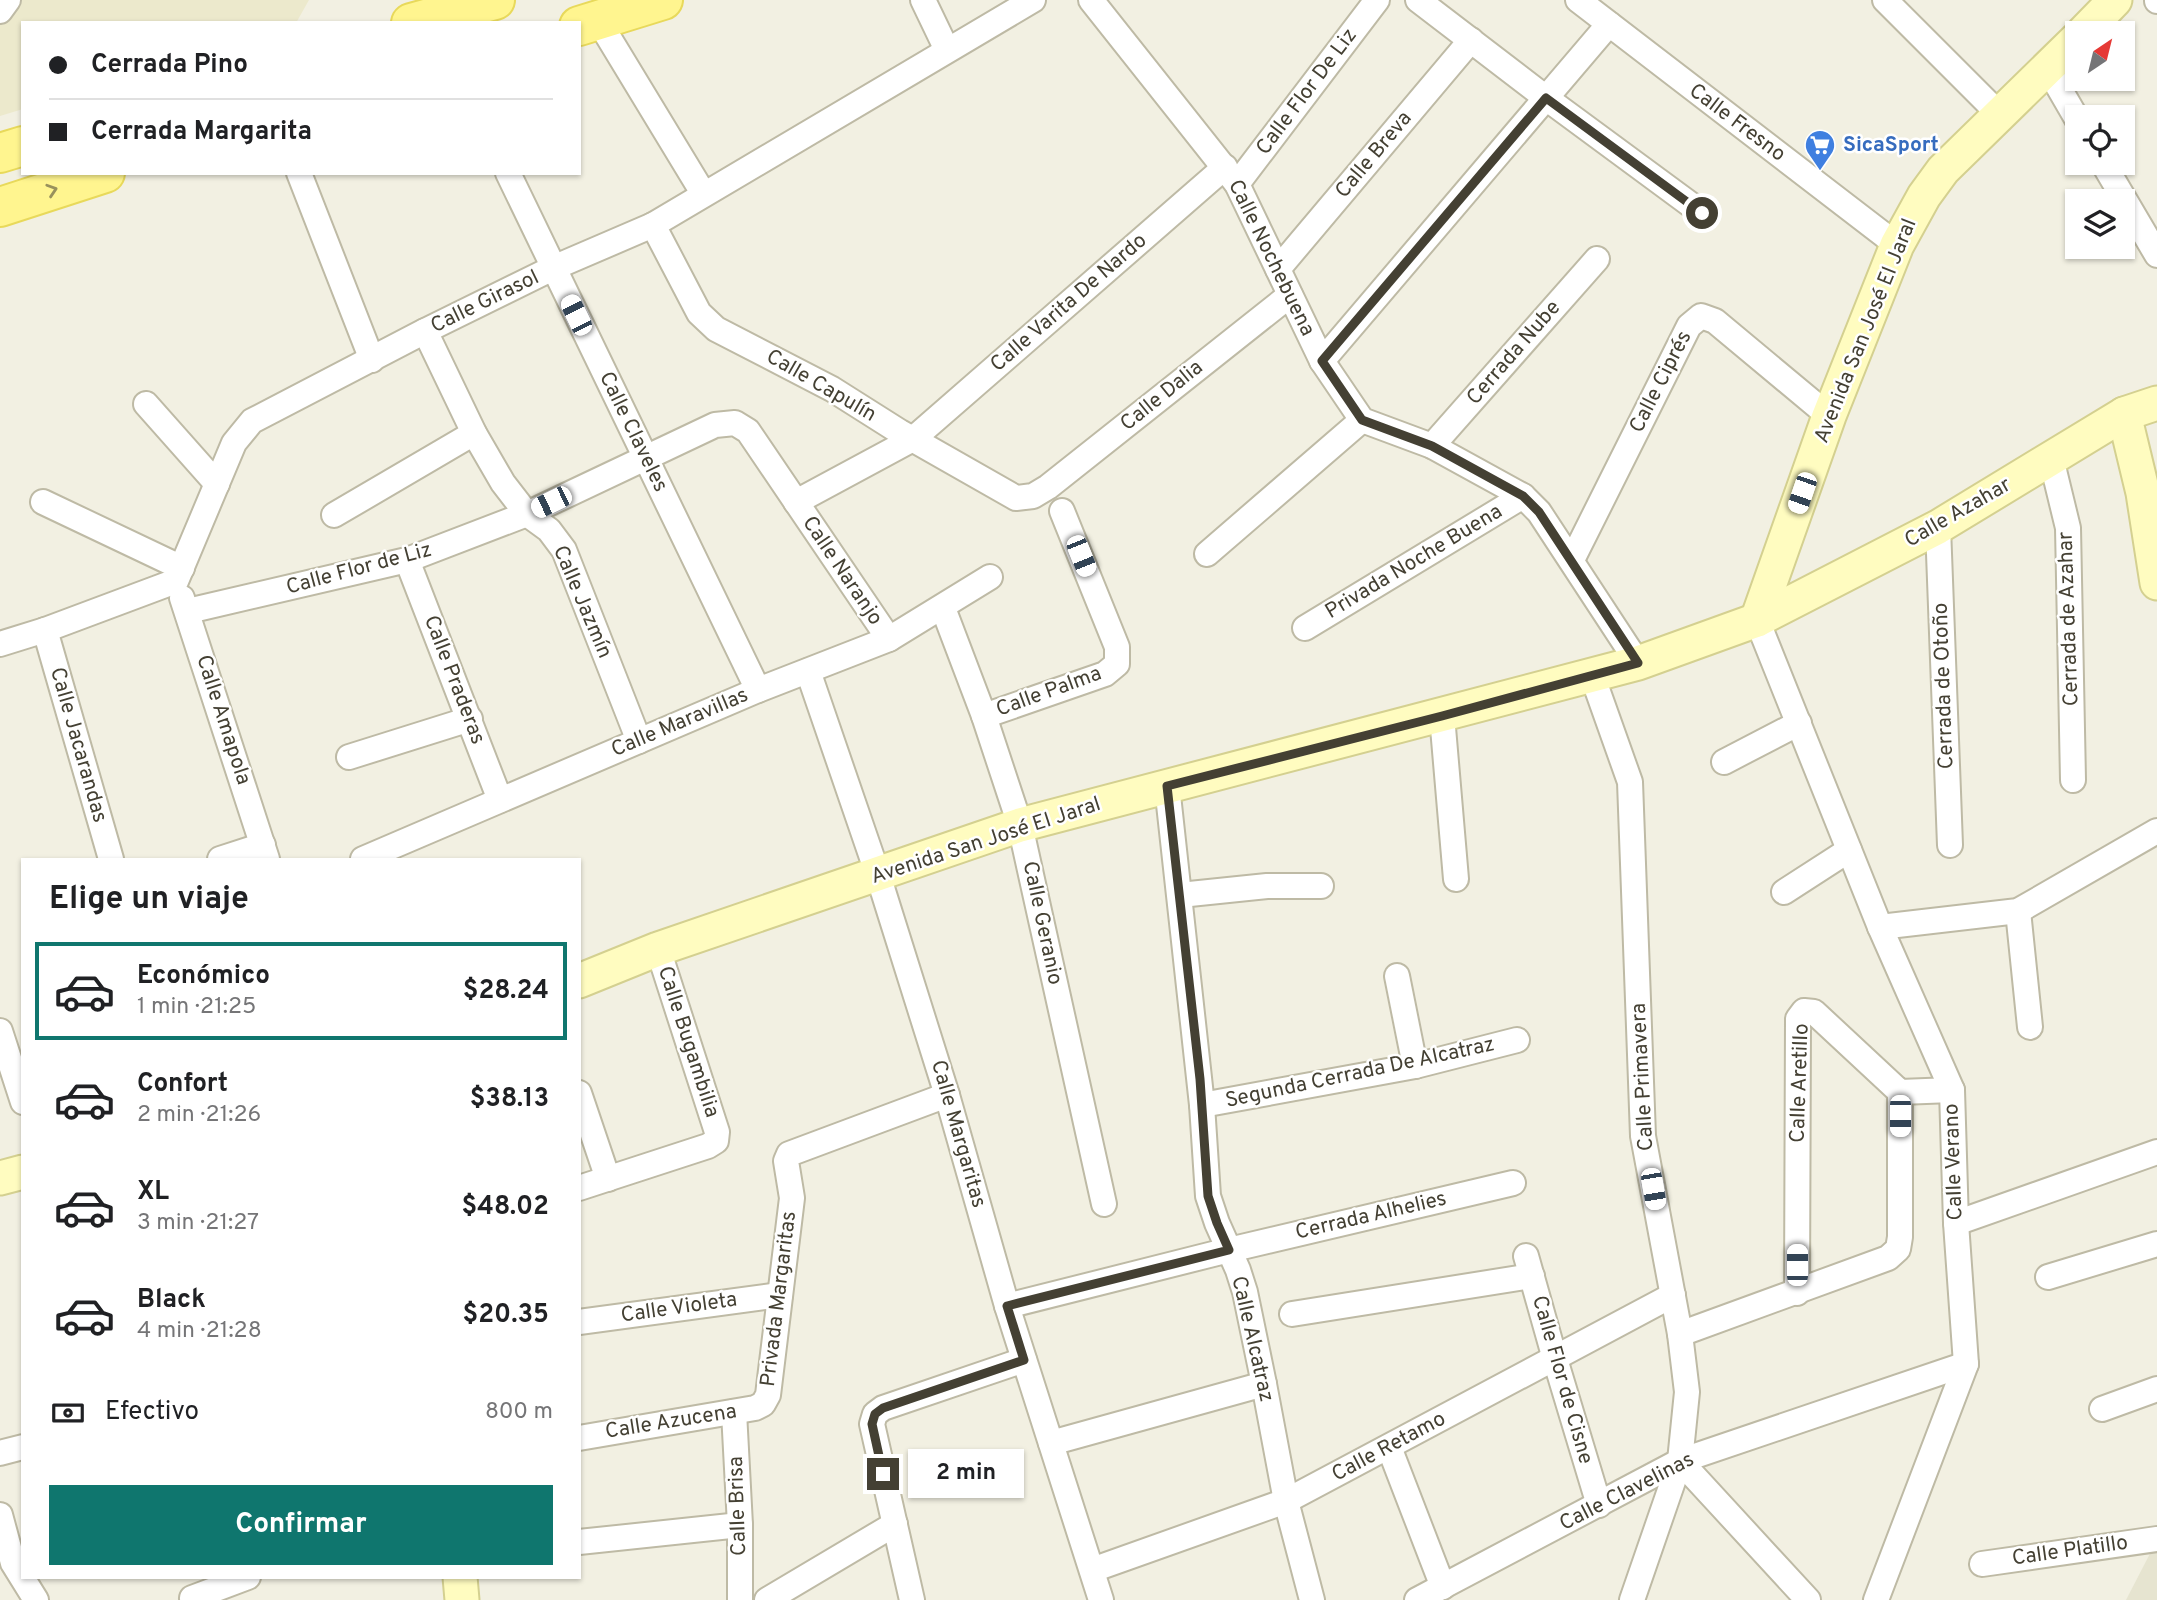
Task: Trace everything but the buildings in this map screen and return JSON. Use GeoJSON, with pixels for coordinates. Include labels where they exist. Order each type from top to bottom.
{"type":"FeatureCollection","features":[{"type":"Feature","properties":{"kind":"main road"},"geometry":{"type":"LineString","coordinates":[[413,15],[495,0],[502,21]]}},
{"type":"Feature","properties":{"kind":"main road"},"geometry":{"type":"LineString","coordinates":[[588,23],[663,0]]}},
{"type":"Feature","properties":{"kind":"main road"},"geometry":{"type":"LineString","coordinates":[[0,153],[21,147]]}},
{"type":"Feature","properties":{"kind":"main road"},"geometry":{"type":"LineString","coordinates":[[0,207],[98,175]]}},
{"type":"Feature","properties":{"kind":"street"},"geometry":{"type":"LineString","coordinates":[[0,11],[8,0]]}},
{"type":"Feature","properties":{"kind":"street"},"geometry":{"type":"LineString","coordinates":[[923,0],[947,50]]}},
{"type":"Feature","properties":{"kind":"street","name":"Calle Girasol"},"geometry":{"type":"LineString","coordinates":[[179,575],[234,443],[252,421],[553,268],[653,225],[1033,0]]}},
{"type":"Feature","properties":{"kind":"street","name":"Calle Nochebuena"},"geometry":{"type":"LineString","coordinates":[[1091,0],[1231,175],[1322,361],[1362,420]]}},
{"type":"Feature","properties":{"kind":"street","name":"Calle Flor De Liz"},"geometry":{"type":"LineString","coordinates":[[1231,175],[1377,0]]}},
{"type":"Feature","properties":{"kind":"street"},"geometry":{"type":"LineString","coordinates":[[1419,0],[1702,213]]}},
{"type":"Feature","properties":{"kind":"street","name":"Calle Fresno"},"geometry":{"type":"LineString","coordinates":[[1578,0],[1897,245]]}},
{"type":"Feature","properties":{"kind":"street"},"geometry":{"type":"LineString","coordinates":[[1885,0],[2000,115]]}},
{"type":"Feature","properties":{"kind":"street"},"geometry":{"type":"LineString","coordinates":[[2092,21],[2108,2]]}},
{"type":"Feature","properties":{"kind":"street"},"geometry":{"type":"LineString","coordinates":[[588,23],[703,193]]}},
{"type":"Feature","properties":{"kind":"street"},"geometry":{"type":"LineString","coordinates":[[1322,361],[1608,24]]}},
{"type":"Feature","properties":{"kind":"street","name":"Calle Breva"},"geometry":{"type":"LineString","coordinates":[[1278,269],[1471,40]]}},
{"type":"Feature","properties":{"kind":"street","name":"Avenida San José El Jaral"},"geometry":{"type":"LineString","coordinates":[[581,980],[658,949],[1020,825],[1638,663],[1757,620],[1829,416],[1897,245],[1924,196],[1943,170],[2065,51]]}},
{"type":"Feature","properties":{"kind":"street"},"geometry":{"type":"LineString","coordinates":[[2048,69],[2069,105]]}},
{"type":"Feature","properties":{"kind":"street"},"geometry":{"type":"LineString","coordinates":[[300,175],[372,360]]}},
{"type":"Feature","properties":{"kind":"street","name":"Calle Claveles"},"geometry":{"type":"LineString","coordinates":[[509,175],[758,690]]}},
{"type":"Feature","properties":{"kind":"street","name":"Calle Varita De Nardo"},"geometry":{"type":"LineString","coordinates":[[913,439],[1231,175]]}},
{"type":"Feature","properties":{"kind":"street"},"geometry":{"type":"LineString","coordinates":[[2110,175],[2157,255]]}},
{"type":"Feature","properties":{"kind":"street","name":"Calle Capulín"},"geometry":{"type":"LineString","coordinates":[[653,225],[699,313],[716,329],[832,388],[913,439],[1016,498],[1033,496]]}},
{"type":"Feature","properties":{"kind":"street","name":"Cerrada Nube"},"geometry":{"type":"LineString","coordinates":[[1432,446],[1597,259]]}},
{"type":"Feature","properties":{"kind":"street","name":"Calle Dalia"},"geometry":{"type":"LineString","coordinates":[[1033,496],[1048,487],[1290,295]]}},
{"type":"Feature","properties":{"kind":"street","name":"Calle Ciprés"},"geometry":{"type":"LineString","coordinates":[[1572,560],[1689,326],[1701,316],[1715,321],[1829,416]]}},
{"type":"Feature","properties":{"kind":"street","name":"Calle Jazmín"},"geometry":{"type":"LineString","coordinates":[[425,331],[474,433],[503,483],[527,514],[549,530],[564,550],[639,741]]}},
{"type":"Feature","properties":{"kind":"street","name":"Calle Azahar"},"geometry":{"type":"LineString","coordinates":[[1757,620],[1938,527],[2124,414],[2157,403]]}},
{"type":"Feature","properties":{"kind":"street"},"geometry":{"type":"LineString","coordinates":[[146,404],[217,484]]}},
{"type":"Feature","properties":{"kind":"street"},"geometry":{"type":"LineString","coordinates":[[2124,414],[2156,563]]}},
{"type":"Feature","properties":{"kind":"street"},"geometry":{"type":"LineString","coordinates":[[1206,554],[1362,420],[1432,446],[1523,496],[1539,512],[1638,663]]}},
{"type":"Feature","properties":{"kind":"street","name":"Calle Naranjo"},"geometry":{"type":"LineString","coordinates":[[735,422],[748,430],[889,639]]}},
{"type":"Feature","properties":{"kind":"street","name":"Calle Flor de Liz"},"geometry":{"type":"LineString","coordinates":[[188,611],[407,561],[527,514],[715,425],[735,422]]}},
{"type":"Feature","properties":{"kind":"street"},"geometry":{"type":"LineString","coordinates":[[334,515],[474,433]]}},
{"type":"Feature","properties":{"kind":"street","name":"Calle Naranjo"},"geometry":{"type":"LineString","coordinates":[[796,502],[913,439]]}},
{"type":"Feature","properties":{"kind":"street","name":"Cerrada de Azahar"},"geometry":{"type":"LineString","coordinates":[[2051,458],[2068,528],[2073,780]]}},
{"type":"Feature","properties":{"kind":"street","name":"Privada Noche Buena"},"geometry":{"type":"LineString","coordinates":[[1305,628],[1523,496]]}},
{"type":"Feature","properties":{"kind":"street"},"geometry":{"type":"LineString","coordinates":[[43,502],[179,575]]}},
{"type":"Feature","properties":{"kind":"street","name":"Calle Palma"},"geometry":{"type":"LineString","coordinates":[[984,716],[1105,674],[1117,664],[1117,647],[1062,511]]}},
{"type":"Feature","properties":{"kind":"street","name":"Cerrada de Otoño"},"geometry":{"type":"LineString","coordinates":[[1938,527],[1950,845]]}},
{"type":"Feature","properties":{"kind":"street","name":"Calle Praderas"},"geometry":{"type":"LineString","coordinates":[[407,561],[500,800]]}},
{"type":"Feature","properties":{"kind":"street"},"geometry":{"type":"LineString","coordinates":[[0,644],[45,630],[179,575]]}},
{"type":"Feature","properties":{"kind":"street","name":"Calle Amapola"},"geometry":{"type":"LineString","coordinates":[[179,575],[265,852]]}},
{"type":"Feature","properties":{"kind":"street","name":"Calle Maravillas"},"geometry":{"type":"LineString","coordinates":[[365,858],[758,690],[889,639],[990,578]]}},
{"type":"Feature","properties":{"kind":"street","name":"Calle Geranio"},"geometry":{"type":"LineString","coordinates":[[943,608],[984,716],[1020,825],[1104,1205]]}},
{"type":"Feature","properties":{"kind":"street","name":"Calle Verano"},"geometry":{"type":"LineString","coordinates":[[1757,620],[1880,927],[1952,1090],[1956,1223],[1966,1364],[1876,1600]]}},
{"type":"Feature","properties":{"kind":"street","name":"Calle Jacarandas"},"geometry":{"type":"LineString","coordinates":[[45,630],[111,858]]}},
{"type":"Feature","properties":{"kind":"street","name":"Calle Margaritas"},"geometry":{"type":"LineString","coordinates":[[808,671],[878,875],[947,1095],[1007,1306],[1101,1600]]}},
{"type":"Feature","properties":{"kind":"street","name":"Calle Primavera"},"geometry":{"type":"LineString","coordinates":[[1592,675],[1630,782],[1643,1136],[1680,1334],[1687,1392],[1680,1461],[1632,1600]]}},
{"type":"Feature","properties":{"kind":"street"},"geometry":{"type":"LineString","coordinates":[[1442,716],[1456,879]]}},
{"type":"Feature","properties":{"kind":"street"},"geometry":{"type":"LineString","coordinates":[[349,757],[470,719]]}},
{"type":"Feature","properties":{"kind":"street"},"geometry":{"type":"LineString","coordinates":[[1724,762],[1799,723]]}},
{"type":"Feature","properties":{"kind":"street","name":"Calle Alcatraz"},"geometry":{"type":"LineString","coordinates":[[1167,786],[1202,1105],[1208,1196],[1245,1292],[1286,1501],[1312,1600]]}},
{"type":"Feature","properties":{"kind":"street"},"geometry":{"type":"LineString","coordinates":[[1880,927],[2018,911],[2157,831]]}},
{"type":"Feature","properties":{"kind":"street"},"geometry":{"type":"LineString","coordinates":[[1784,892],[1849,850]]}},
{"type":"Feature","properties":{"kind":"street"},"geometry":{"type":"LineString","coordinates":[[226,858],[265,852]]}},
{"type":"Feature","properties":{"kind":"street"},"geometry":{"type":"LineString","coordinates":[[1180,895],[1267,886],[1321,886]]}},
{"type":"Feature","properties":{"kind":"street"},"geometry":{"type":"LineString","coordinates":[[2018,911],[2030,1027]]}},
{"type":"Feature","properties":{"kind":"street","name":"Calle Bugambilia"},"geometry":{"type":"LineString","coordinates":[[608,1179],[716,1141],[717,1132],[658,949]]}},
{"type":"Feature","properties":{"kind":"street"},"geometry":{"type":"LineString","coordinates":[[1398,976],[1415,1066]]}},
{"type":"Feature","properties":{"kind":"street","name":"Calle Aretillo"},"geometry":{"type":"LineString","coordinates":[[1797,1293],[1798,1019],[1804,1011],[1814,1012],[1900,1092]]}},
{"type":"Feature","properties":{"kind":"street"},"geometry":{"type":"LineString","coordinates":[[0,1031],[21,1096]]}},
{"type":"Feature","properties":{"kind":"street","name":"Segunda Cerrada De Alcatraz"},"geometry":{"type":"LineString","coordinates":[[1202,1105],[1415,1066],[1517,1040]]}},
{"type":"Feature","properties":{"kind":"street"},"geometry":{"type":"LineString","coordinates":[[1680,1334],[1888,1258],[1898,1249],[1900,1237],[1900,1092],[1952,1090]]}},
{"type":"Feature","properties":{"kind":"street","name":"Privada Margaritas"},"geometry":{"type":"LineString","coordinates":[[762,1404],[768,1395],[792,1198],[786,1161],[789,1154],[947,1095]]}},
{"type":"Feature","properties":{"kind":"street"},"geometry":{"type":"LineString","coordinates":[[581,1099],[608,1179],[581,1187]]}},
{"type":"Feature","properties":{"kind":"street"},"geometry":{"type":"LineString","coordinates":[[1956,1223],[2157,1152]]}},
{"type":"Feature","properties":{"kind":"street"},"geometry":{"type":"LineString","coordinates":[[0,1178],[21,1173]]}},
{"type":"Feature","properties":{"kind":"street","name":"Cerrada Alhelies"},"geometry":{"type":"LineString","coordinates":[[1007,1306],[1513,1183]]}},
{"type":"Feature","properties":{"kind":"street"},"geometry":{"type":"LineString","coordinates":[[2048,1277],[2157,1244]]}},
{"type":"Feature","properties":{"kind":"street","name":"Calle Flor de Cisne"},"geometry":{"type":"LineString","coordinates":[[1292,1314],[1529,1266],[1598,1505]]}},
{"type":"Feature","properties":{"kind":"street","name":"Calle Violeta"},"geometry":{"type":"LineString","coordinates":[[581,1322],[780,1295]]}},
{"type":"Feature","properties":{"kind":"street","name":"Calle Retamo"},"geometry":{"type":"LineString","coordinates":[[1092,1570],[1286,1501],[1673,1295]]}},
{"type":"Feature","properties":{"kind":"street"},"geometry":{"type":"LineString","coordinates":[[912,1600],[872,1424],[875,1414],[883,1408],[1024,1360]]}},
{"type":"Feature","properties":{"kind":"street","name":"Calle Clavelinas"},"geometry":{"type":"LineString","coordinates":[[1417,1600],[1680,1461],[1966,1364]]}},
{"type":"Feature","properties":{"kind":"street"},"geometry":{"type":"LineString","coordinates":[[1051,1443],[1264,1384]]}},
{"type":"Feature","properties":{"kind":"street"},"geometry":{"type":"LineString","coordinates":[[2102,1409],[2157,1389]]}},
{"type":"Feature","properties":{"kind":"street","name":"Calle Azucena"},"geometry":{"type":"LineString","coordinates":[[581,1437],[734,1412],[762,1404]]}},
{"type":"Feature","properties":{"kind":"street","name":"Calle Brisa"},"geometry":{"type":"LineString","coordinates":[[734,1412],[740,1525],[740,1600]]}},
{"type":"Feature","properties":{"kind":"street"},"geometry":{"type":"LineString","coordinates":[[1389,1447],[1443,1587]]}},
{"type":"Feature","properties":{"kind":"street"},"geometry":{"type":"LineString","coordinates":[[0,1453],[21,1448]]}},
{"type":"Feature","properties":{"kind":"street"},"geometry":{"type":"LineString","coordinates":[[1680,1461],[1808,1600]]}},
{"type":"Feature","properties":{"kind":"street"},"geometry":{"type":"LineString","coordinates":[[0,1515],[18,1561]]}},
{"type":"Feature","properties":{"kind":"street"},"geometry":{"type":"LineString","coordinates":[[767,1600],[895,1524]]}},
{"type":"Feature","properties":{"kind":"street"},"geometry":{"type":"LineString","coordinates":[[581,1542],[740,1525]]}},
{"type":"Feature","properties":{"kind":"street","name":"Calle Platillo"},"geometry":{"type":"LineString","coordinates":[[1982,1564],[2157,1539]]}},
{"type":"Feature","properties":{"kind":"street"},"geometry":{"type":"LineString","coordinates":[[26,1579],[36,1600]]}},
{"type":"Feature","properties":{"kind":"street"},"geometry":{"type":"LineString","coordinates":[[192,1598],[243,1579]]}},
{"type":"Feature","properties":{"kind":"street"},"geometry":{"type":"LineString","coordinates":[[460,1579],[462,1600]]}},
{"type":"Feature","properties":{"kind":"shaded area"},"geometry":{"type":"Polygon","coordinates":[[[0,0],[309,0],[297,21],[21,21],[21,110],[0,116],[0,0]]]}},
{"type":"Feature","properties":{"kind":"shaded area"},"geometry":{"type":"Polygon","coordinates":[[[2157,1540],[2157,1600],[2126,1600],[2157,1540]]]}},
{"type":"Feature","properties":{"kind":"place","name":"SicaSport"},"geometry":{"type":"Point","coordinates":[1820,172]}},
{"type":"Feature","properties":{"kind":"route"},"geometry":{"type":"LineString","coordinates":[[883,1474],[872,1424],[875,1414],[883,1408],[1024,1360],[1007,1306],[1229,1250],[1208,1196],[1200,1079],[1167,786],[1638,663],[1539,512],[1523,496],[1432,446],[1362,420],[1322,361],[1546,98],[1702,213]]}}]}
